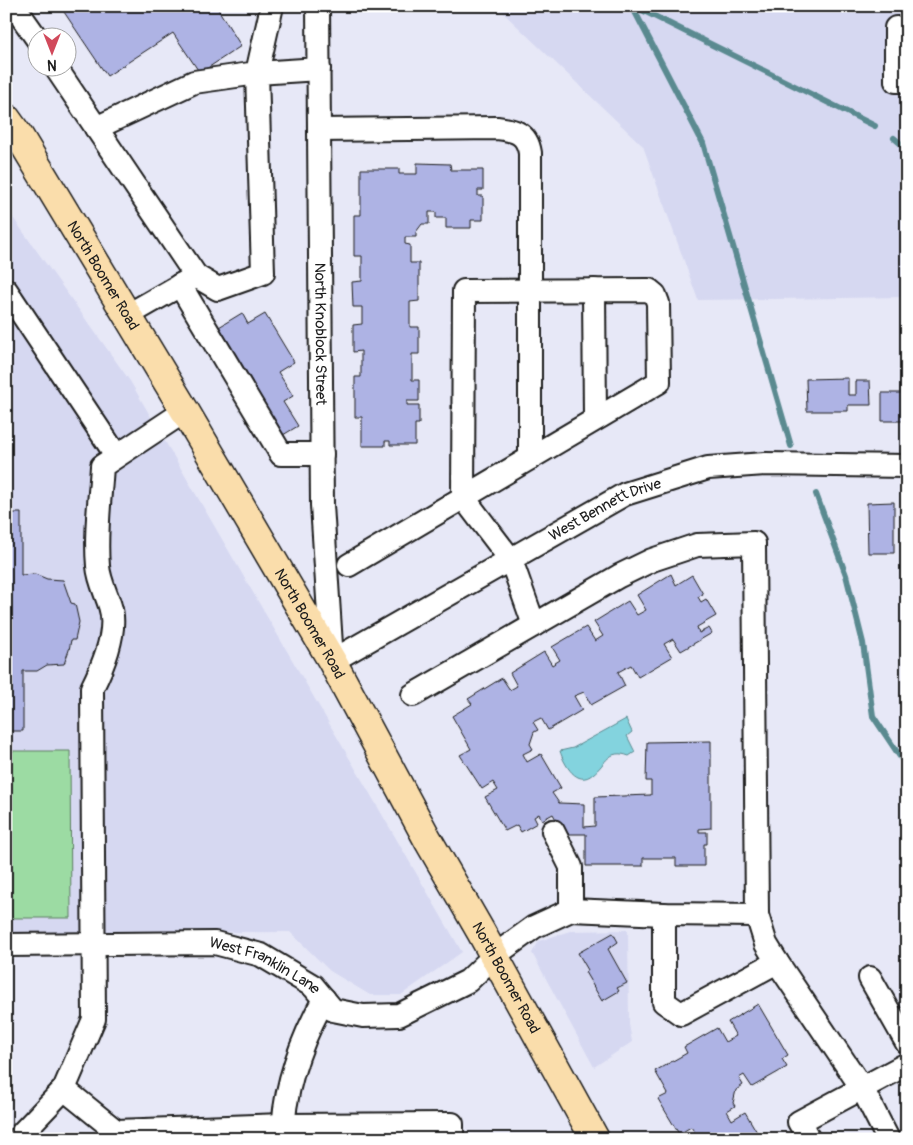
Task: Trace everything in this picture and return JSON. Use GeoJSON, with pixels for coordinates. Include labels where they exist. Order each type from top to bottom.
{"type":"FeatureCollection","features":[{"type":"Feature","properties":{"kind":"main road","name":"North Boomer Road"},"geometry":{"type":"LineString","coordinates":[[6,118],[19,136],[186,411],[332,661],[428,840],[595,1139]]}},
{"type":"Feature","properties":{"kind":"street"},"geometry":{"type":"LineString","coordinates":[[14,6],[30,28]]}},
{"type":"Feature","properties":{"kind":"street"},"geometry":{"type":"LineString","coordinates":[[128,315],[188,281],[218,289],[263,273],[257,73],[272,6]]}},
{"type":"Feature","properties":{"kind":"street","name":"North Knoblock Street"},"geometry":{"type":"LineString","coordinates":[[318,6],[322,505],[332,661]]}},
{"type":"Feature","properties":{"kind":"street"},"geometry":{"type":"LineString","coordinates":[[907,28],[896,28],[896,81],[907,81]]}},
{"type":"Feature","properties":{"kind":"street"},"geometry":{"type":"LineString","coordinates":[[96,128],[194,82],[257,73],[318,70]]}},
{"type":"Feature","properties":{"kind":"street"},"geometry":{"type":"LineString","coordinates":[[63,78],[96,128],[188,281],[282,454],[322,454]]}},
{"type":"Feature","properties":{"kind":"street"},"geometry":{"type":"LineString","coordinates":[[319,130],[497,128],[510,130],[522,135],[529,144],[530,458]]}},
{"type":"Feature","properties":{"kind":"street"},"geometry":{"type":"LineString","coordinates":[[6,290],[116,456]]}},
{"type":"Feature","properties":{"kind":"street"},"geometry":{"type":"LineString","coordinates":[[594,290],[595,419]]}},
{"type":"Feature","properties":{"kind":"street"},"geometry":{"type":"LineString","coordinates":[[349,565],[463,497],[530,458],[595,419],[659,382],[658,303],[655,295],[649,290],[464,291],[463,497],[511,560],[534,625]]}},
{"type":"Feature","properties":{"kind":"street"},"geometry":{"type":"LineString","coordinates":[[19,1139],[23,1132],[64,1089],[94,1019],[92,688],[103,666],[111,637],[111,608],[98,568],[97,548],[102,466],[186,411]]}},
{"type":"Feature","properties":{"kind":"street","name":"West Bennett Drive"},"geometry":{"type":"LineString","coordinates":[[332,661],[625,494],[708,468],[765,464],[907,466]]}},
{"type":"Feature","properties":{"kind":"street"},"geometry":{"type":"LineString","coordinates":[[412,695],[618,576],[652,560],[697,545],[754,543],[757,914],[766,944],[862,1088],[888,1139]]}},
{"type":"Feature","properties":{"kind":"street"},"geometry":{"type":"LineString","coordinates":[[553,831],[571,867],[571,910],[664,914],[757,914]]}},
{"type":"Feature","properties":{"kind":"street","name":"West Franklin Lane"},"geometry":{"type":"LineString","coordinates":[[6,945],[215,943],[261,955],[313,986],[333,1010],[363,1016],[400,1015],[468,981],[494,956],[534,927],[571,910]]}},
{"type":"Feature","properties":{"kind":"street"},"geometry":{"type":"LineString","coordinates":[[664,914],[664,1002],[681,1014],[777,962]]}},
{"type":"Feature","properties":{"kind":"street"},"geometry":{"type":"LineString","coordinates":[[870,978],[907,1043]]}},
{"type":"Feature","properties":{"kind":"street"},"geometry":{"type":"LineString","coordinates":[[283,1132],[292,1072],[312,1020],[324,999]]}},
{"type":"Feature","properties":{"kind":"street"},"geometry":{"type":"LineString","coordinates":[[809,1139],[800,1122],[907,1064]]}},
{"type":"Feature","properties":{"kind":"street"},"geometry":{"type":"LineString","coordinates":[[64,1089],[116,1131],[283,1132],[452,1124],[452,1139]]}},
{"type":"Feature","properties":{"kind":"shaded area"},"geometry":{"type":"Polygon","coordinates":[[[496,6],[907,6],[907,297],[698,300],[643,146],[496,6]]]}},
{"type":"Feature","properties":{"kind":"shaded area"},"geometry":{"type":"Polygon","coordinates":[[[6,208],[130,381],[462,952],[401,995],[370,995],[330,971],[290,932],[6,933],[6,208]]]}},
{"type":"Feature","properties":{"kind":"shaded area"},"geometry":{"type":"Polygon","coordinates":[[[628,930],[629,1024],[632,1042],[594,1067],[532,953],[539,941],[570,931],[628,930]]]}},
{"type":"Feature","properties":{"kind":"green space"},"geometry":{"type":"Polygon","coordinates":[[[6,751],[70,751],[71,918],[6,918],[6,751]]]}},
{"type":"Feature","properties":{"kind":"water"},"geometry":{"type":"Polygon","coordinates":[[[626,719],[632,732],[627,736],[635,752],[629,756],[616,754],[608,758],[587,778],[582,778],[572,773],[560,751],[573,748],[626,719]]]}},
{"type":"Feature","properties":{"kind":"building"},"geometry":{"type":"Polygon","coordinates":[[[60,6],[216,6],[241,46],[200,73],[173,33],[107,76],[78,33],[78,28],[75,28],[60,6]]]}},
{"type":"Feature","properties":{"kind":"building"},"geometry":{"type":"Polygon","coordinates":[[[417,163],[450,164],[451,170],[483,170],[483,190],[478,190],[478,196],[483,196],[483,220],[471,220],[471,228],[446,228],[446,218],[436,218],[436,212],[429,212],[429,224],[422,224],[416,232],[416,237],[405,237],[405,244],[410,245],[410,263],[419,263],[419,301],[410,302],[410,327],[419,327],[419,354],[412,354],[412,380],[419,380],[419,401],[407,401],[407,405],[419,405],[419,424],[415,424],[415,445],[390,445],[390,441],[385,441],[385,446],[362,446],[362,417],[355,417],[355,377],[361,377],[361,351],[353,352],[353,325],[362,324],[362,307],[353,307],[352,282],[362,281],[362,256],[354,256],[354,215],[361,215],[361,169],[399,169],[399,174],[417,174],[417,163]]]}},
{"type":"Feature","properties":{"kind":"building"},"geometry":{"type":"Polygon","coordinates":[[[242,313],[248,324],[265,314],[294,362],[278,372],[293,396],[283,402],[298,426],[263,447],[215,365],[229,356],[214,330],[242,313]]]}},
{"type":"Feature","properties":{"kind":"building"},"geometry":{"type":"Polygon","coordinates":[[[848,378],[848,395],[856,395],[856,381],[870,381],[871,405],[848,405],[848,411],[807,411],[806,379],[848,378]]]}},
{"type":"Feature","properties":{"kind":"building"},"geometry":{"type":"Polygon","coordinates":[[[901,379],[907,379],[907,421],[882,421],[882,393],[901,393],[901,379]]]}},
{"type":"Feature","properties":{"kind":"building"},"geometry":{"type":"Polygon","coordinates":[[[894,502],[894,553],[868,553],[867,503],[894,502]]]}},
{"type":"Feature","properties":{"kind":"building"},"geometry":{"type":"Polygon","coordinates":[[[903,504],[907,504],[907,551],[904,551],[903,504]]]}},
{"type":"Feature","properties":{"kind":"building"},"geometry":{"type":"Polygon","coordinates":[[[6,513],[21,513],[21,575],[35,574],[47,579],[63,580],[71,603],[75,604],[79,622],[75,640],[71,640],[64,664],[47,665],[37,671],[23,671],[23,731],[6,731],[6,513]]]}},
{"type":"Feature","properties":{"kind":"building"},"geometry":{"type":"Polygon","coordinates":[[[671,574],[676,585],[692,575],[703,594],[698,597],[701,602],[706,599],[716,616],[697,627],[699,633],[709,628],[712,633],[681,651],[673,639],[664,644],[672,657],[638,677],[631,665],[618,672],[625,686],[591,705],[584,692],[574,696],[582,710],[548,730],[541,718],[533,722],[538,730],[534,732],[530,744],[533,749],[523,754],[527,762],[541,754],[561,788],[552,793],[559,803],[584,804],[584,827],[595,826],[595,797],[651,795],[651,781],[646,781],[647,742],[711,741],[711,828],[699,829],[699,832],[707,832],[707,844],[704,844],[704,866],[676,866],[676,858],[643,858],[643,866],[586,866],[586,834],[564,834],[553,814],[542,820],[539,814],[534,817],[537,823],[521,832],[517,825],[505,831],[485,797],[498,790],[493,782],[482,789],[460,755],[471,749],[452,716],[472,704],[468,699],[502,678],[510,690],[517,686],[510,673],[544,652],[552,665],[560,660],[552,647],[586,627],[595,641],[603,636],[594,622],[628,601],[637,615],[646,610],[637,595],[671,574]]]}},
{"type":"Feature","properties":{"kind":"building"},"geometry":{"type":"Polygon","coordinates":[[[613,933],[618,942],[608,949],[627,983],[617,988],[619,991],[602,1001],[585,972],[588,970],[578,953],[613,933]]]}},
{"type":"Feature","properties":{"kind":"building"},"geometry":{"type":"Polygon","coordinates":[[[758,1004],[788,1055],[782,1059],[787,1067],[752,1087],[744,1075],[739,1078],[743,1085],[736,1090],[733,1103],[735,1106],[727,1111],[732,1120],[745,1112],[761,1139],[688,1139],[696,1134],[691,1127],[679,1134],[658,1099],[668,1094],[655,1071],[687,1053],[684,1047],[717,1028],[725,1042],[736,1036],[728,1022],[758,1004]]]}},
{"type":"Feature","properties":{"kind":"waterway"},"geometry":{"type":"LineString","coordinates":[[632,6],[703,143],[791,446]]}},
{"type":"Feature","properties":{"kind":"waterway"},"geometry":{"type":"LineString","coordinates":[[634,6],[875,126]]}},
{"type":"Feature","properties":{"kind":"waterway"},"geometry":{"type":"LineString","coordinates":[[894,138],[907,149]]}},
{"type":"Feature","properties":{"kind":"waterway"},"geometry":{"type":"LineString","coordinates":[[816,494],[846,575],[863,643],[873,716],[907,767]]}}]}
